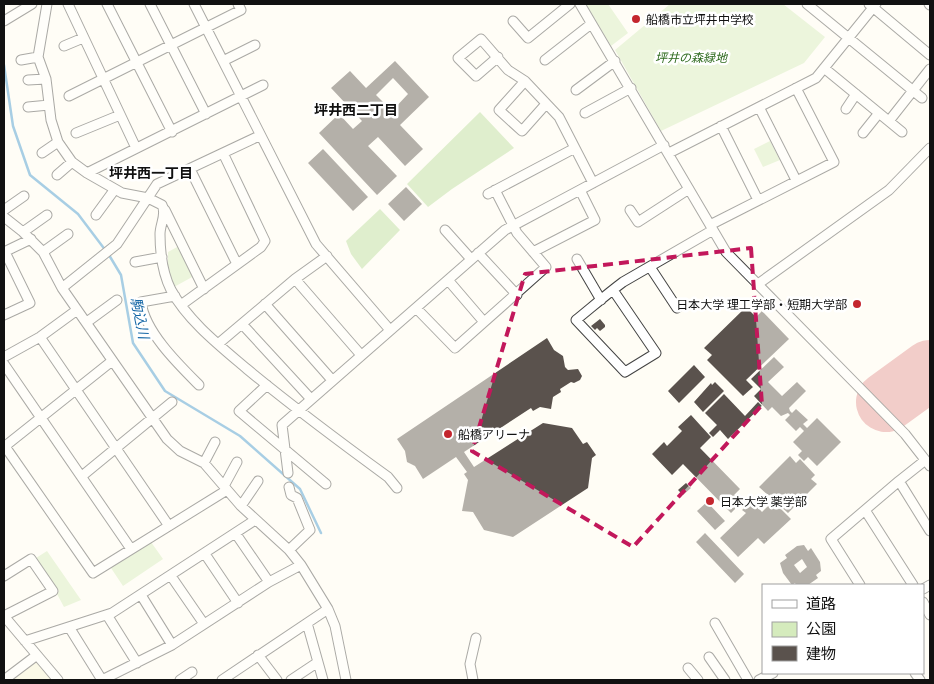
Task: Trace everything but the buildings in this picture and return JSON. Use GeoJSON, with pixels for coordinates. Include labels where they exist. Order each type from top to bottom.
{"type":"FeatureCollection","features":[{"type":"Feature","properties":{"kind":"street"},"geometry":{"type":"LineString","coordinates":[[4,20],[32,4]]}},
{"type":"Feature","properties":{"kind":"street"},"geometry":{"type":"LineString","coordinates":[[47,4],[38,57],[46,79],[51,120],[58,142],[72,162],[87,173],[131,196],[148,198],[159,202],[164,208],[204,288]]}},
{"type":"Feature","properties":{"kind":"street"},"geometry":{"type":"LineString","coordinates":[[68,4],[136,148]]}},
{"type":"Feature","properties":{"kind":"street"},"geometry":{"type":"LineString","coordinates":[[107,4],[172,132]]}},
{"type":"Feature","properties":{"kind":"street"},"geometry":{"type":"LineString","coordinates":[[150,4],[206,114]]}},
{"type":"Feature","properties":{"kind":"street"},"geometry":{"type":"LineString","coordinates":[[194,4],[259,136],[316,244],[390,330]]}},
{"type":"Feature","properties":{"kind":"street"},"geometry":{"type":"LineString","coordinates":[[68,96],[241,10],[238,4]]}},
{"type":"Feature","properties":{"kind":"street"},"geometry":{"type":"LineString","coordinates":[[513,21],[528,38],[570,4]]}},
{"type":"Feature","properties":{"kind":"street"},"geometry":{"type":"LineString","coordinates":[[580,4],[726,252],[905,434],[927,464],[899,481],[831,539],[859,584]]}},
{"type":"Feature","properties":{"kind":"street"},"geometry":{"type":"LineString","coordinates":[[807,4],[922,98]]}},
{"type":"Feature","properties":{"kind":"street"},"geometry":{"type":"LineString","coordinates":[[288,473],[282,424],[513,224],[593,183],[721,126],[816,78],[872,5],[930,55]]}},
{"type":"Feature","properties":{"kind":"street"},"geometry":{"type":"LineString","coordinates":[[545,60],[591,24]]}},
{"type":"Feature","properties":{"kind":"street"},"geometry":{"type":"LineString","coordinates":[[64,46],[83,38]]}},
{"type":"Feature","properties":{"kind":"street"},"geometry":{"type":"LineString","coordinates":[[223,61],[255,46]]}},
{"type":"Feature","properties":{"kind":"street"},"geometry":{"type":"LineString","coordinates":[[21,60],[38,57]]}},
{"type":"Feature","properties":{"kind":"street"},"geometry":{"type":"LineString","coordinates":[[498,57],[508,70],[525,81],[558,117],[593,183]]}},
{"type":"Feature","properties":{"kind":"street"},"geometry":{"type":"LineString","coordinates":[[576,90],[615,62]]}},
{"type":"Feature","properties":{"kind":"street"},"geometry":{"type":"LineString","coordinates":[[824,68],[902,132]]}},
{"type":"Feature","properties":{"kind":"street"},"geometry":{"type":"LineString","coordinates":[[889,121],[930,69]]}},
{"type":"Feature","properties":{"kind":"street"},"geometry":{"type":"LineString","coordinates":[[28,80],[46,79]]}},
{"type":"Feature","properties":{"kind":"street"},"geometry":{"type":"LineString","coordinates":[[525,81],[500,110],[522,131],[546,104]]}},
{"type":"Feature","properties":{"kind":"street"},"geometry":{"type":"LineString","coordinates":[[87,173],[263,85]]}},
{"type":"Feature","properties":{"kind":"street"},"geometry":{"type":"LineString","coordinates":[[584,113],[631,88]]}},
{"type":"Feature","properties":{"kind":"street"},"geometry":{"type":"LineString","coordinates":[[612,290],[656,353],[625,372],[576,320],[612,290],[711,227],[758,200],[834,162],[796,88]]}},
{"type":"Feature","properties":{"kind":"street"},"geometry":{"type":"LineString","coordinates":[[846,109],[856,94]]}},
{"type":"Feature","properties":{"kind":"street"},"geometry":{"type":"LineString","coordinates":[[28,107],[49,105]]}},
{"type":"Feature","properties":{"kind":"street"},"geometry":{"type":"LineString","coordinates":[[759,107],[796,180]]}},
{"type":"Feature","properties":{"kind":"street"},"geometry":{"type":"LineString","coordinates":[[863,133],[879,113]]}},
{"type":"Feature","properties":{"kind":"street"},"geometry":{"type":"LineString","coordinates":[[76,133],[120,115]]}},
{"type":"Feature","properties":{"kind":"street"},"geometry":{"type":"LineString","coordinates":[[721,126],[758,200]]}},
{"type":"Feature","properties":{"kind":"street"},"geometry":{"type":"LineString","coordinates":[[62,288],[117,244],[157,184],[259,136]]}},
{"type":"Feature","properties":{"kind":"street"},"geometry":{"type":"LineString","coordinates":[[42,153],[58,142]]}},
{"type":"Feature","properties":{"kind":"street"},"geometry":{"type":"LineString","coordinates":[[416,308],[455,348],[517,295],[546,267],[517,233],[492,192],[576,148]]}},
{"type":"Feature","properties":{"kind":"street"},"geometry":{"type":"LineString","coordinates":[[758,284],[889,190],[930,148]]}},
{"type":"Feature","properties":{"kind":"street"},"geometry":{"type":"LineString","coordinates":[[181,305],[265,242],[223,153]]}},
{"type":"Feature","properties":{"kind":"street"},"geometry":{"type":"LineString","coordinates":[[57,175],[72,162]]}},
{"type":"Feature","properties":{"kind":"street"},"geometry":{"type":"LineString","coordinates":[[190,169],[237,264]]}},
{"type":"Feature","properties":{"kind":"street"},"geometry":{"type":"LineString","coordinates":[[96,215],[115,189]]}},
{"type":"Feature","properties":{"kind":"street"},"geometry":{"type":"LineString","coordinates":[[630,210],[638,222],[689,189]]}},
{"type":"Feature","properties":{"kind":"street"},"geometry":{"type":"LineString","coordinates":[[534,252],[595,220],[580,190]]}},
{"type":"Feature","properties":{"kind":"street"},"geometry":{"type":"LineString","coordinates":[[4,210],[24,196]]}},
{"type":"Feature","properties":{"kind":"street"},"geometry":{"type":"LineString","coordinates":[[164,208],[160,233],[162,257],[170,287],[181,305],[218,344],[298,411],[388,477],[397,488]]}},
{"type":"Feature","properties":{"kind":"street"},"geometry":{"type":"LineString","coordinates":[[24,232],[47,215]]}},
{"type":"Feature","properties":{"kind":"street"},"geometry":{"type":"LineString","coordinates":[[4,217],[24,232],[43,252],[62,288],[166,438],[180,451],[204,463],[255,520],[289,550],[301,565],[328,609],[335,626],[346,680]]}},
{"type":"Feature","properties":{"kind":"street"},"geometry":{"type":"LineString","coordinates":[[446,230],[517,295]]}},
{"type":"Feature","properties":{"kind":"street"},"geometry":{"type":"LineString","coordinates":[[43,252],[68,234]]}},
{"type":"Feature","properties":{"kind":"street"},"geometry":{"type":"LineString","coordinates":[[4,315],[30,303],[4,252],[31,239]]}},
{"type":"Feature","properties":{"kind":"street"},"geometry":{"type":"LineString","coordinates":[[218,344],[295,279],[327,256]]}},
{"type":"Feature","properties":{"kind":"street"},"geometry":{"type":"LineString","coordinates":[[135,262],[162,257]]}},
{"type":"Feature","properties":{"kind":"street"},"geometry":{"type":"LineString","coordinates":[[577,259],[601,300]]}},
{"type":"Feature","properties":{"kind":"street"},"geometry":{"type":"LineString","coordinates":[[650,267],[677,308]]}},
{"type":"Feature","properties":{"kind":"street"},"geometry":{"type":"LineString","coordinates":[[295,279],[362,355]]}},
{"type":"Feature","properties":{"kind":"street"},"geometry":{"type":"LineString","coordinates":[[448,280],[484,322]]}},
{"type":"Feature","properties":{"kind":"street"},"geometry":{"type":"LineString","coordinates":[[175,296],[142,302],[143,314],[174,359],[199,385]]}},
{"type":"Feature","properties":{"kind":"street"},"geometry":{"type":"LineString","coordinates":[[86,322],[117,300]]}},
{"type":"Feature","properties":{"kind":"street"},"geometry":{"type":"LineString","coordinates":[[265,304],[332,380]]}},
{"type":"Feature","properties":{"kind":"street"},"geometry":{"type":"LineString","coordinates":[[4,357],[40,337],[77,310]]}},
{"type":"Feature","properties":{"kind":"street"},"geometry":{"type":"LineString","coordinates":[[242,324],[311,399]]}},
{"type":"Feature","properties":{"kind":"street"},"geometry":{"type":"LineString","coordinates":[[40,337],[169,526]]}},
{"type":"Feature","properties":{"kind":"street"},"geometry":{"type":"LineString","coordinates":[[112,361],[4,446],[93,573],[169,526],[225,488],[237,462]]}},
{"type":"Feature","properties":{"kind":"street"},"geometry":{"type":"LineString","coordinates":[[4,364],[131,549]]}},
{"type":"Feature","properties":{"kind":"street"},"geometry":{"type":"LineString","coordinates":[[267,385],[239,411],[326,484]]}},
{"type":"Feature","properties":{"kind":"street"},"geometry":{"type":"LineString","coordinates":[[82,476],[172,402]]}},
{"type":"Feature","properties":{"kind":"street"},"geometry":{"type":"LineString","coordinates":[[204,463],[215,442]]}},
{"type":"Feature","properties":{"kind":"street"},"geometry":{"type":"LineString","coordinates":[[242,506],[258,481]]}},
{"type":"Feature","properties":{"kind":"street"},"geometry":{"type":"LineString","coordinates":[[899,481],[930,532]]}},
{"type":"Feature","properties":{"kind":"street"},"geometry":{"type":"LineString","coordinates":[[289,487],[291,495],[297,498],[310,530],[289,550]]}},
{"type":"Feature","properties":{"kind":"street"},"geometry":{"type":"LineString","coordinates":[[865,510],[911,584]]}},
{"type":"Feature","properties":{"kind":"street"},"geometry":{"type":"LineString","coordinates":[[25,641],[107,615],[171,576],[255,520]]}},
{"type":"Feature","properties":{"kind":"street"},"geometry":{"type":"LineString","coordinates":[[236,534],[269,582]]}},
{"type":"Feature","properties":{"kind":"street"},"geometry":{"type":"LineString","coordinates":[[205,554],[238,603]]}},
{"type":"Feature","properties":{"kind":"street"},"geometry":{"type":"LineString","coordinates":[[4,576],[30,559],[53,591],[4,616],[58,680]]}},
{"type":"Feature","properties":{"kind":"street"},"geometry":{"type":"LineString","coordinates":[[69,627],[102,680],[172,645],[269,582],[301,565]]}},
{"type":"Feature","properties":{"kind":"street"},"geometry":{"type":"LineString","coordinates":[[171,576],[204,624]]}},
{"type":"Feature","properties":{"kind":"street"},"geometry":{"type":"LineString","coordinates":[[141,595],[172,645]]}},
{"type":"Feature","properties":{"kind":"street"},"geometry":{"type":"LineString","coordinates":[[222,680],[328,609]]}},
{"type":"Feature","properties":{"kind":"street"},"geometry":{"type":"LineString","coordinates":[[107,615],[137,664]]}},
{"type":"Feature","properties":{"kind":"street"},"geometry":{"type":"LineString","coordinates":[[307,623],[323,680]]}},
{"type":"Feature","properties":{"kind":"street"},"geometry":{"type":"LineString","coordinates":[[715,623],[748,680]]}},
{"type":"Feature","properties":{"kind":"street"},"geometry":{"type":"LineString","coordinates":[[473,680],[470,664],[476,638]]}},
{"type":"Feature","properties":{"kind":"street"},"geometry":{"type":"LineString","coordinates":[[4,680],[37,655]]}},
{"type":"Feature","properties":{"kind":"street"},"geometry":{"type":"LineString","coordinates":[[258,656],[277,680]]}},
{"type":"Feature","properties":{"kind":"street"},"geometry":{"type":"LineString","coordinates":[[709,657],[725,680]]}},
{"type":"Feature","properties":{"kind":"street"},"geometry":{"type":"LineString","coordinates":[[291,680],[318,662]]}},
{"type":"Feature","properties":{"kind":"street"},"geometry":{"type":"LineString","coordinates":[[688,668],[698,680]]}},
{"type":"Feature","properties":{"kind":"street"},"geometry":{"type":"LineString","coordinates":[[180,680],[192,672]]}},
{"type":"Feature","properties":{"kind":"street"},"geometry":{"type":"LineString","coordinates":[[759,680],[771,674]]}},
{"type":"Feature","properties":{"kind":"highlighted area"},"geometry":{"type":"Polygon","coordinates":[[[751,248],[762,405],[633,547],[472,451],[525,274],[751,248]]]}},
{"type":"Feature","properties":{"kind":"shaded area"},"geometry":{"type":"Polygon","coordinates":[[[36,659],[54,680],[11,680],[36,659]]]}},
{"type":"Feature","properties":{"kind":"green space"},"geometry":{"type":"Polygon","coordinates":[[[586,4],[608,4],[628,33],[611,46],[586,4]]]}},
{"type":"Feature","properties":{"kind":"green space","name":"坪井の森緑地"},"geometry":{"type":"Polygon","coordinates":[[[670,4],[783,4],[825,37],[804,63],[661,131],[615,50],[670,4]]]}},
{"type":"Feature","properties":{"kind":"green space"},"geometry":{"type":"Polygon","coordinates":[[[480,112],[514,148],[428,207],[407,184],[480,112]]]}},
{"type":"Feature","properties":{"kind":"green space"},"geometry":{"type":"Polygon","coordinates":[[[770,141],[780,160],[763,167],[754,149],[770,141]]]}},
{"type":"Feature","properties":{"kind":"green space"},"geometry":{"type":"Polygon","coordinates":[[[380,209],[400,230],[362,269],[351,254],[346,241],[380,209]]]}},
{"type":"Feature","properties":{"kind":"green space"},"geometry":{"type":"Polygon","coordinates":[[[179,246],[194,276],[174,287],[168,271],[168,252],[179,246]]]}},
{"type":"Feature","properties":{"kind":"green space"},"geometry":{"type":"Polygon","coordinates":[[[151,542],[163,559],[123,586],[111,568],[151,542]]]}},
{"type":"Feature","properties":{"kind":"green space"},"geometry":{"type":"Polygon","coordinates":[[[47,551],[81,600],[64,607],[57,594],[59,591],[36,558],[47,551]]]}},
{"type":"Feature","properties":{"kind":"waterway","name":"駒込川"},"geometry":{"type":"LineString","coordinates":[[4,65],[13,126],[30,175],[78,214],[109,255],[121,275],[133,343],[165,391],[240,436],[300,489],[321,533]]}},
{"type":"Feature","properties":{"kind":"runway"},"geometry":{"type":"LineString","coordinates":[[886,402],[930,370]]}},
{"type":"Feature","properties":{"kind":"place","name":"船橋市立坪井中学校"},"geometry":{"type":"Point","coordinates":[636,19]}},
{"type":"Feature","properties":{"kind":"place","name":"日本大学 理工学部・短期大学部"},"geometry":{"type":"Point","coordinates":[857,304]}},
{"type":"Feature","properties":{"kind":"place","name":"船橋アリーナ"},"geometry":{"type":"Point","coordinates":[448,434]}},
{"type":"Feature","properties":{"kind":"place","name":"日本大学 薬学部"},"geometry":{"type":"Point","coordinates":[710,501]}},
{"type":"Feature","properties":{"kind":"district","name":"坪井西二丁目"},"geometry":{"type":"Point","coordinates":[356,110]}},
{"type":"Feature","properties":{"kind":"district","name":"坪井西一丁目"},"geometry":{"type":"Point","coordinates":[151,173]}}]}
